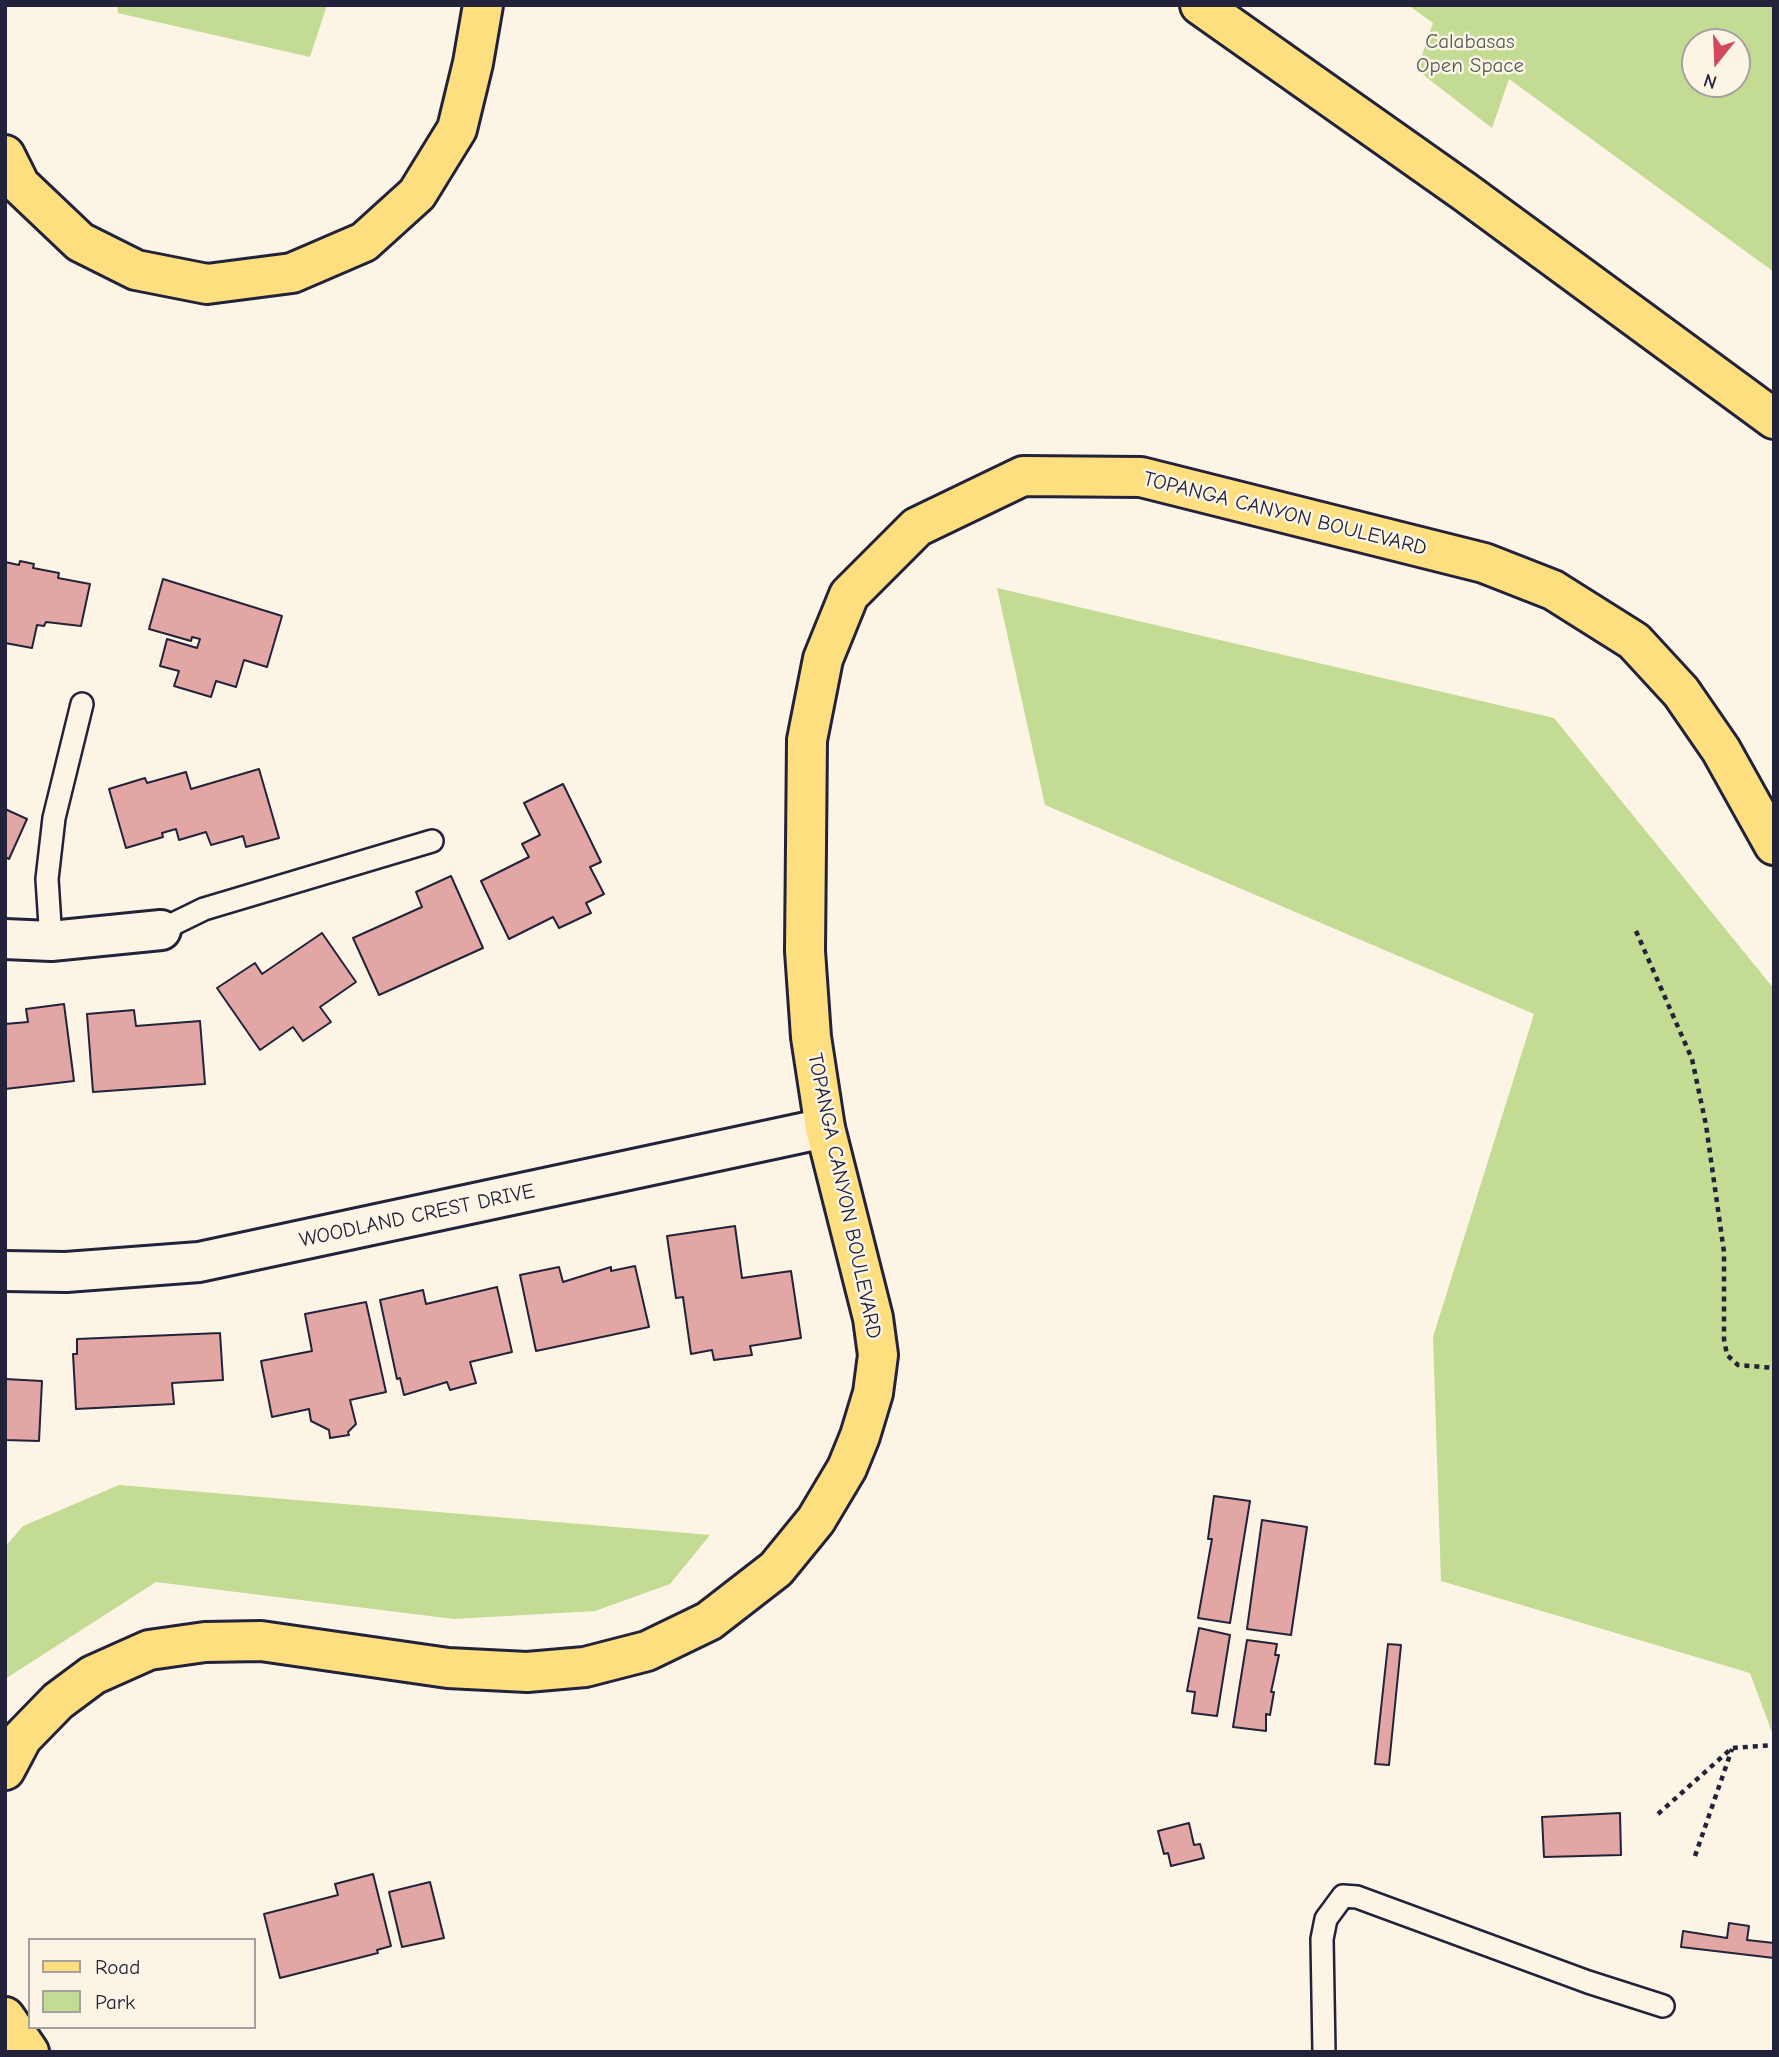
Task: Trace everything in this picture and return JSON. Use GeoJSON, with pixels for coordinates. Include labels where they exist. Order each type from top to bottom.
{"type":"FeatureCollection","features":[{"type":"Feature","properties":{"kind":"main road"},"geometry":{"type":"LineString","coordinates":[[5,155],[20,185],[80,242],[136,270],[207,284],[292,273],[364,242],[417,194],[457,129],[482,5]]}},
{"type":"Feature","properties":{"kind":"main road"},"geometry":{"type":"LineString","coordinates":[[1200,5],[1465,192],[1774,419]]}},
{"type":"Feature","properties":{"kind":"main road","name":"TOPANGA CANYON BOULEVARD"},"geometry":{"type":"LineString","coordinates":[[5,1770],[22,1738],[58,1701],[93,1675],[149,1650],[205,1642],[261,1641],[448,1668],[527,1672],[585,1667],[647,1651],[709,1621],[776,1569],[816,1520],[847,1468],[873,1393],[877,1355],[873,1318],[825,1128],[811,1037],[805,951],[804,818],[807,740],[823,659],[849,595],[916,527],[1023,477],[1141,477],[1484,563],[1553,590],[1634,641],[1681,692],[1721,750],[1774,845]]}},
{"type":"Feature","properties":{"kind":"street"},"geometry":{"type":"LineString","coordinates":[[5,939],[51,941],[161,930]]}},
{"type":"Feature","properties":{"kind":"street","name":"WOODLAND CREST DRIVE"},"geometry":{"type":"LineString","coordinates":[[5,1271],[66,1272],[199,1262],[825,1128]]}},
{"type":"Feature","properties":{"kind":"lane"},"geometry":{"type":"LineString","coordinates":[[51,941],[47,879],[54,818],[82,704]]}},
{"type":"Feature","properties":{"kind":"lane"},"geometry":{"type":"LineString","coordinates":[[161,930],[204,909],[432,841]]}},
{"type":"Feature","properties":{"kind":"lane"},"geometry":{"type":"LineString","coordinates":[[1324,2052],[1322,1939],[1326,1919],[1343,1896],[1357,1897],[1588,1982],[1663,2006]]}},
{"type":"Feature","properties":{"kind":"path"},"geometry":{"type":"LineString","coordinates":[[1636,931],[1692,1059],[1706,1125],[1724,1252],[1724,1339],[1727,1355],[1738,1365],[1774,1368]]}},
{"type":"Feature","properties":{"kind":"path"},"geometry":{"type":"LineString","coordinates":[[1658,1814],[1732,1748],[1774,1745]]}},
{"type":"Feature","properties":{"kind":"path"},"geometry":{"type":"LineString","coordinates":[[1695,1856],[1732,1748]]}},
{"type":"Feature","properties":{"kind":"green space"},"geometry":{"type":"Polygon","coordinates":[[[117,5],[327,5],[310,57],[118,13],[117,5]]]}},
{"type":"Feature","properties":{"kind":"green space","name":"Calabasas Open Space"},"geometry":{"type":"Polygon","coordinates":[[[1408,5],[1774,5],[1774,272],[1509,79],[1492,128],[1417,70],[1433,23],[1408,5]]]}},
{"type":"Feature","properties":{"kind":"green space"},"geometry":{"type":"Polygon","coordinates":[[[997,588],[1554,718],[1774,989],[1774,1738],[1750,1673],[1441,1581],[1433,1337],[1534,1014],[1045,805],[997,588]]]}},
{"type":"Feature","properties":{"kind":"green space"},"geometry":{"type":"Polygon","coordinates":[[[119,1485],[710,1535],[670,1584],[595,1611],[454,1619],[156,1582],[5,1679],[5,1547],[23,1526],[119,1485]]]}},
{"type":"Feature","properties":{"kind":"building"},"geometry":{"type":"Polygon","coordinates":[[[20,561],[34,564],[33,568],[59,573],[58,578],[90,584],[81,626],[46,622],[44,626],[37,625],[32,648],[5,643],[5,562],[19,565],[20,561]]]}},
{"type":"Feature","properties":{"kind":"building"},"geometry":{"type":"Polygon","coordinates":[[[163,579],[282,616],[267,667],[244,660],[236,687],[216,681],[211,697],[174,686],[179,671],[160,666],[167,639],[197,648],[200,639],[192,637],[191,641],[149,629],[163,579]]]}},
{"type":"Feature","properties":{"kind":"building"},"geometry":{"type":"Polygon","coordinates":[[[259,769],[279,838],[246,847],[243,836],[211,845],[206,832],[179,840],[176,829],[162,833],[163,837],[126,848],[109,789],[145,778],[147,783],[186,772],[191,789],[259,769]]]}},
{"type":"Feature","properties":{"kind":"building"},"geometry":{"type":"Polygon","coordinates":[[[563,784],[601,862],[590,867],[604,894],[586,903],[591,913],[559,928],[553,917],[509,939],[481,881],[529,857],[522,844],[540,835],[524,803],[563,784]]]}},
{"type":"Feature","properties":{"kind":"building"},"geometry":{"type":"Polygon","coordinates":[[[5,809],[27,819],[9,859],[5,857],[5,809]]]}},
{"type":"Feature","properties":{"kind":"building"},"geometry":{"type":"Polygon","coordinates":[[[451,876],[483,948],[379,995],[353,938],[422,907],[416,892],[451,876]]]}},
{"type":"Feature","properties":{"kind":"building"},"geometry":{"type":"Polygon","coordinates":[[[322,933],[356,982],[320,1007],[331,1022],[303,1041],[293,1027],[260,1050],[217,988],[255,963],[262,974],[322,933]]]}},
{"type":"Feature","properties":{"kind":"building"},"geometry":{"type":"Polygon","coordinates":[[[64,1004],[74,1081],[5,1089],[5,1024],[28,1022],[26,1009],[64,1004]]]}},
{"type":"Feature","properties":{"kind":"building"},"geometry":{"type":"Polygon","coordinates":[[[134,1010],[136,1026],[200,1021],[205,1084],[93,1092],[87,1014],[134,1010]]]}},
{"type":"Feature","properties":{"kind":"building"},"geometry":{"type":"Polygon","coordinates":[[[735,1226],[742,1278],[791,1271],[801,1338],[750,1346],[752,1355],[714,1360],[712,1350],[691,1354],[683,1297],[676,1298],[667,1236],[735,1226]]]}},
{"type":"Feature","properties":{"kind":"building"},"geometry":{"type":"Polygon","coordinates":[[[635,1266],[649,1327],[536,1351],[520,1275],[559,1267],[563,1282],[611,1267],[611,1271],[635,1266]]]}},
{"type":"Feature","properties":{"kind":"building"},"geometry":{"type":"Polygon","coordinates":[[[497,1287],[512,1352],[470,1362],[476,1383],[450,1390],[447,1382],[404,1395],[400,1378],[397,1379],[380,1300],[423,1290],[426,1304],[497,1287]]]}},
{"type":"Feature","properties":{"kind":"building"},"geometry":{"type":"Polygon","coordinates":[[[366,1302],[386,1392],[350,1400],[356,1424],[348,1432],[349,1435],[330,1438],[329,1430],[311,1421],[309,1409],[272,1417],[261,1361],[312,1351],[305,1314],[366,1302]]]}},
{"type":"Feature","properties":{"kind":"building"},"geometry":{"type":"Polygon","coordinates":[[[220,1333],[223,1380],[172,1383],[174,1404],[76,1409],[73,1354],[77,1354],[77,1339],[220,1333]]]}},
{"type":"Feature","properties":{"kind":"building"},"geometry":{"type":"Polygon","coordinates":[[[5,1379],[42,1381],[39,1441],[5,1440],[5,1379]]]}},
{"type":"Feature","properties":{"kind":"building"},"geometry":{"type":"Polygon","coordinates":[[[1214,1496],[1250,1501],[1230,1623],[1198,1618],[1212,1539],[1208,1539],[1214,1496]]]}},
{"type":"Feature","properties":{"kind":"building"},"geometry":{"type":"Polygon","coordinates":[[[1262,1520],[1307,1527],[1291,1635],[1247,1629],[1262,1520]]]}},
{"type":"Feature","properties":{"kind":"building"},"geometry":{"type":"Polygon","coordinates":[[[1199,1628],[1230,1635],[1217,1716],[1192,1713],[1195,1692],[1187,1691],[1199,1628]]]}},
{"type":"Feature","properties":{"kind":"building"},"geometry":{"type":"Polygon","coordinates":[[[1247,1640],[1277,1644],[1275,1655],[1279,1655],[1271,1692],[1274,1692],[1270,1715],[1266,1714],[1266,1731],[1233,1727],[1247,1640]]]}},
{"type":"Feature","properties":{"kind":"building"},"geometry":{"type":"Polygon","coordinates":[[[1388,1644],[1401,1645],[1389,1765],[1375,1764],[1388,1644]]]}},
{"type":"Feature","properties":{"kind":"building"},"geometry":{"type":"Polygon","coordinates":[[[1620,1813],[1621,1855],[1544,1857],[1542,1817],[1620,1813]]]}},
{"type":"Feature","properties":{"kind":"building"},"geometry":{"type":"Polygon","coordinates":[[[1189,1823],[1194,1845],[1200,1844],[1204,1858],[1171,1866],[1168,1853],[1164,1854],[1158,1831],[1189,1823]]]}},
{"type":"Feature","properties":{"kind":"building"},"geometry":{"type":"Polygon","coordinates":[[[373,1874],[391,1946],[377,1950],[378,1953],[280,1978],[264,1914],[338,1895],[335,1884],[373,1874]]]}},
{"type":"Feature","properties":{"kind":"building"},"geometry":{"type":"Polygon","coordinates":[[[430,1882],[444,1938],[402,1947],[389,1892],[430,1882]]]}},
{"type":"Feature","properties":{"kind":"building"},"geometry":{"type":"Polygon","coordinates":[[[1729,1923],[1749,1926],[1747,1940],[1774,1943],[1774,1958],[1681,1947],[1683,1931],[1727,1938],[1729,1923]]]}}]}
